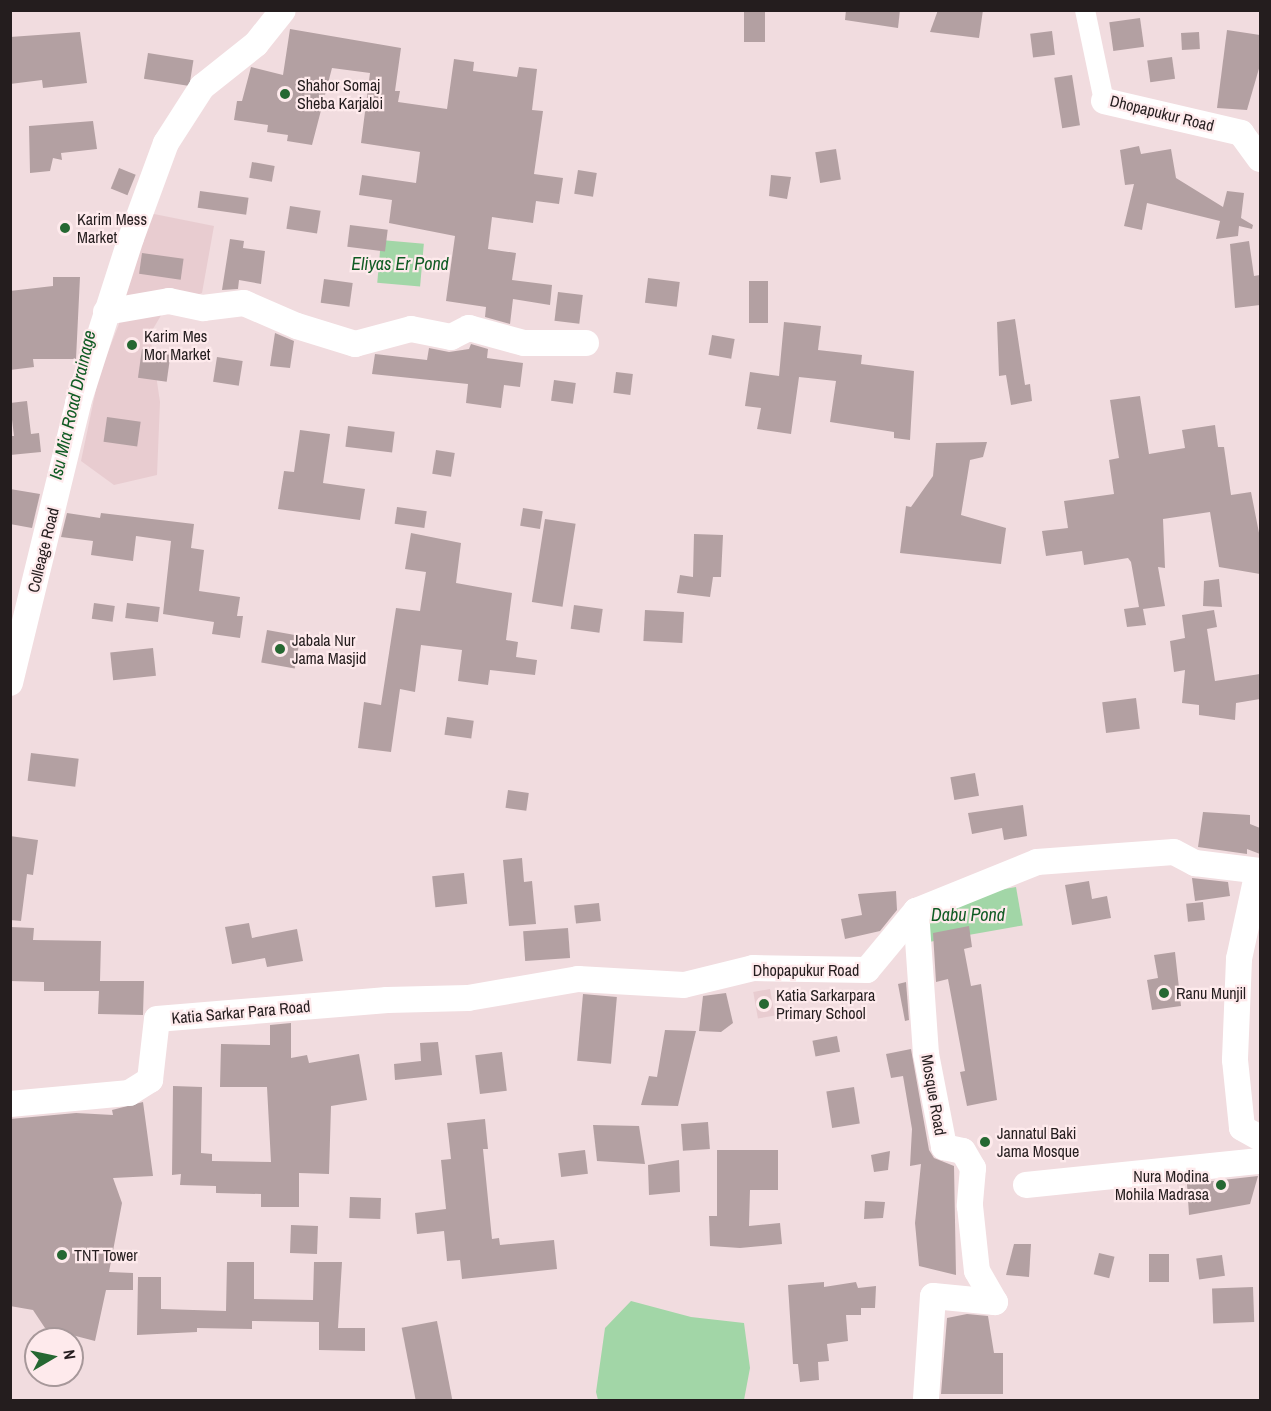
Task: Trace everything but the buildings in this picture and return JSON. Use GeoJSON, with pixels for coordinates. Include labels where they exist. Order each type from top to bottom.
{"type":"FeatureCollection","features":[{"type":"Feature","properties":{"kind":"street","name":"Colleage Road"},"geometry":{"type":"LineString","coordinates":[[10,683],[78,403],[106,312],[166,143],[202,87],[256,44],[283,10]]}},
{"type":"Feature","properties":{"kind":"street","name":"Dhopapukur Road"},"geometry":{"type":"LineString","coordinates":[[1085,10],[1104,101],[1241,133],[1260,159]]}},
{"type":"Feature","properties":{"kind":"street"},"geometry":{"type":"LineString","coordinates":[[106,312],[169,301],[203,308],[244,303],[297,326],[355,344],[411,329],[451,337],[469,328],[524,343],[586,343]]}},
{"type":"Feature","properties":{"kind":"street","name":"Dhopapukur Road"},"geometry":{"type":"LineString","coordinates":[[387,999],[468,998],[578,979],[684,985],[753,968],[867,970],[916,911],[1037,862],[1174,852],[1195,863],[1259,871]]}},
{"type":"Feature","properties":{"kind":"street"},"geometry":{"type":"LineString","coordinates":[[1259,871],[1239,959],[1235,1060],[1242,1128],[1260,1138]]}},
{"type":"Feature","properties":{"kind":"street","name":"Mosque Road"},"geometry":{"type":"LineString","coordinates":[[916,911],[926,1054],[944,1148],[963,1151],[973,1168],[970,1206],[977,1271],[995,1302],[933,1296],[926,1401]]}},
{"type":"Feature","properties":{"kind":"street","name":"Katia Sarkar Para Road"},"geometry":{"type":"LineString","coordinates":[[10,1104],[129,1093],[150,1080],[157,1018],[387,999]]}},
{"type":"Feature","properties":{"kind":"street"},"geometry":{"type":"LineString","coordinates":[[1026,1185],[1260,1161]]}},
{"type":"Feature","properties":{"kind":"shaded area","name":"Karim Mes Mor Market"},"geometry":{"type":"Polygon","coordinates":[[[149,213],[214,226],[202,293],[166,307],[150,334],[160,402],[157,475],[114,485],[81,461],[99,375],[119,324],[122,295],[149,213]]]}},
{"type":"Feature","properties":{"kind":"shaded area","name":"Katia Sarkarpara Primary School"},"geometry":{"type":"Polygon","coordinates":[[[770,989],[775,1016],[758,1019],[753,992],[770,989]]]}},
{"type":"Feature","properties":{"kind":"water","name":"Eliyas Er Pond"},"geometry":{"type":"Polygon","coordinates":[[[381,240],[424,244],[420,287],[377,283],[381,240]]]}},
{"type":"Feature","properties":{"kind":"water","name":"Dabu Pond"},"geometry":{"type":"Polygon","coordinates":[[[1016,887],[1023,925],[920,943],[914,905],[1016,887]]]}},
{"type":"Feature","properties":{"kind":"water"},"geometry":{"type":"Polygon","coordinates":[[[631,1301],[691,1317],[744,1323],[750,1368],[744,1400],[598,1400],[596,1392],[605,1328],[631,1301]]]}},
{"type":"Feature","properties":{"kind":"place","name":"Shahor Somaj Sheba Karjaloi"},"geometry":{"type":"Point","coordinates":[285,94]}},
{"type":"Feature","properties":{"kind":"place","name":"Karim Mess Market"},"geometry":{"type":"Point","coordinates":[65,228]}},
{"type":"Feature","properties":{"kind":"place","name":"Karim Mes Mor Market"},"geometry":{"type":"Point","coordinates":[132,345]}},
{"type":"Feature","properties":{"kind":"place","name":"Jabala Nur Jama Masjid"},"geometry":{"type":"Point","coordinates":[280,649]}},
{"type":"Feature","properties":{"kind":"place","name":"Ranu Munjil"},"geometry":{"type":"Point","coordinates":[1164,993]}},
{"type":"Feature","properties":{"kind":"place","name":"Katia Sarkarpara Primary School"},"geometry":{"type":"Point","coordinates":[764,1004]}},
{"type":"Feature","properties":{"kind":"place","name":"Jannatul Baki Jama Mosque"},"geometry":{"type":"Point","coordinates":[985,1142]}},
{"type":"Feature","properties":{"kind":"place","name":"Nura Modina Mohila Madrasa"},"geometry":{"type":"Point","coordinates":[1221,1185]}},
{"type":"Feature","properties":{"kind":"place","name":"TNT Tower"},"geometry":{"type":"Point","coordinates":[62,1255]}},
{"type":"Feature","properties":{"kind":"water label","name":"Isu Mia Road Drainage"},"geometry":{"type":"Point","coordinates":[73,405]}}]}
